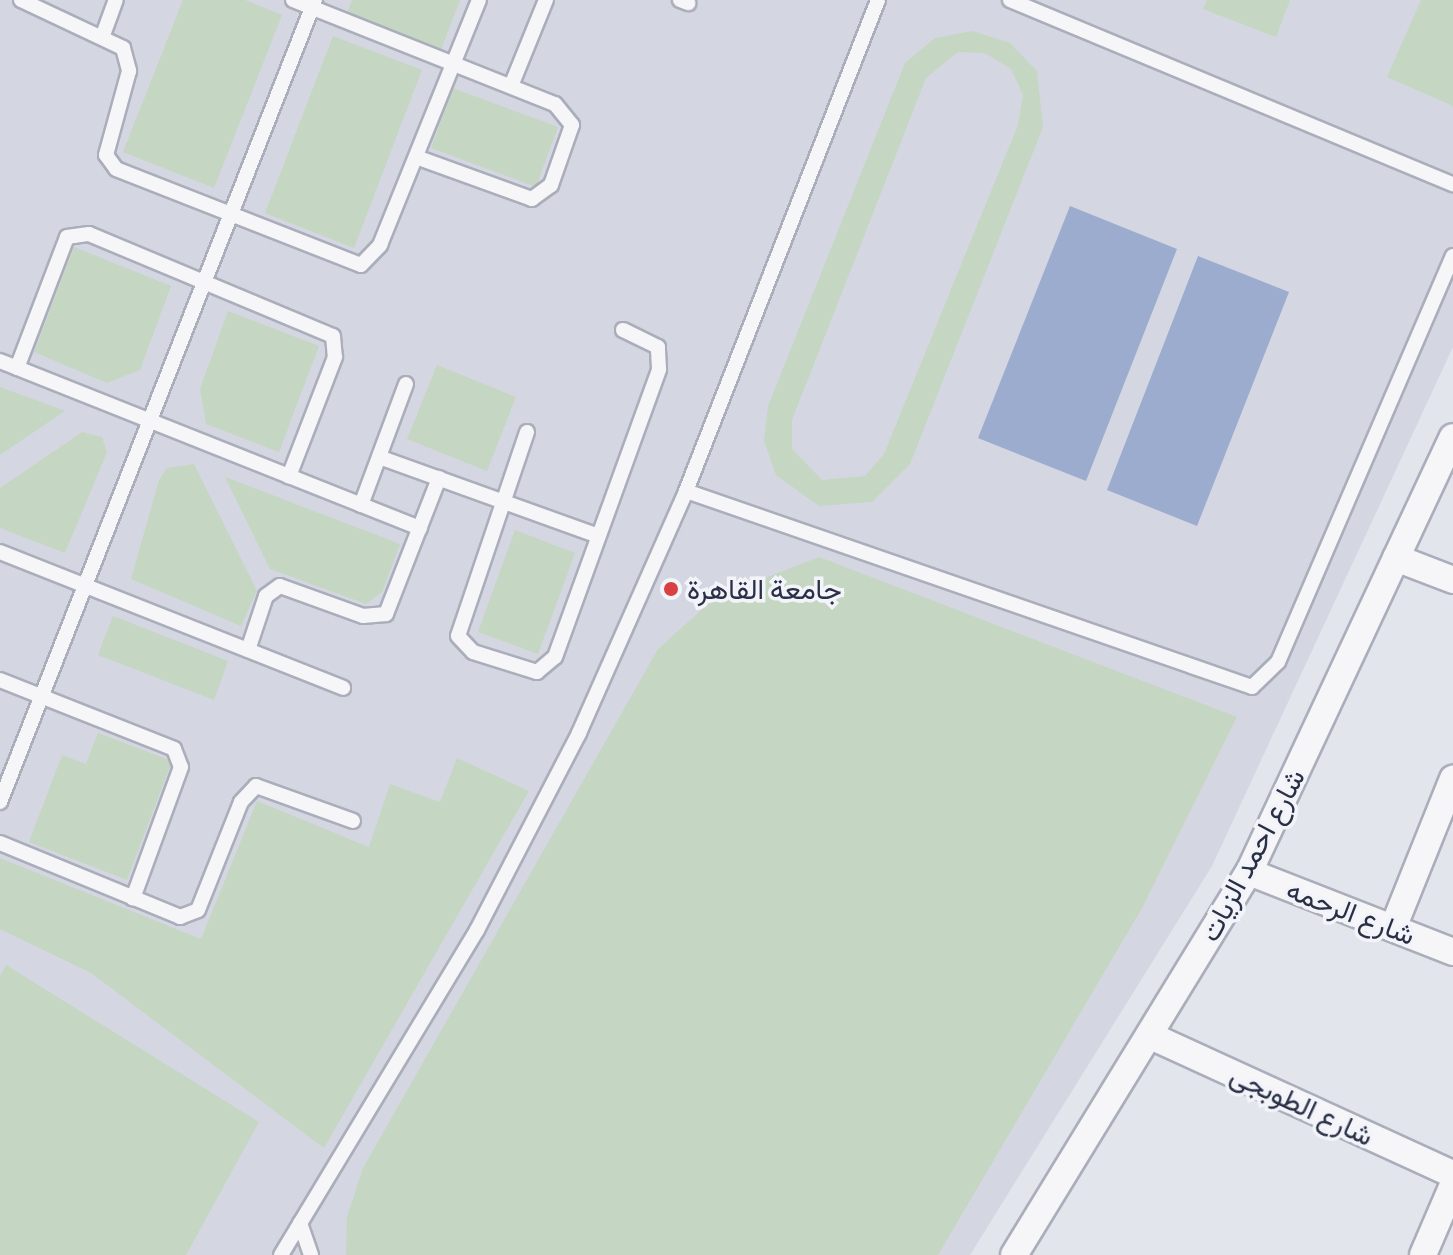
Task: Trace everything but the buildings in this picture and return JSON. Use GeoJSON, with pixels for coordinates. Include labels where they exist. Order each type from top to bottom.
{"type":"FeatureCollection","features":[{"type":"Feature","properties":{"kind":"street","name":"شارع احمد الزيات"},"geometry":{"type":"LineString","coordinates":[[1014,1255],[1249,872],[1453,437]]}},
{"type":"Feature","properties":{"kind":"street"},"geometry":{"type":"LineString","coordinates":[[1396,558],[1453,580]]}},
{"type":"Feature","properties":{"kind":"street"},"geometry":{"type":"LineString","coordinates":[[1393,928],[1453,779]]}},
{"type":"Feature","properties":{"kind":"street","name":"شارع الرحمه"},"geometry":{"type":"LineString","coordinates":[[1249,872],[1453,952]]}},
{"type":"Feature","properties":{"kind":"street","name":"شارع الطوبجى"},"geometry":{"type":"LineString","coordinates":[[1151,1036],[1453,1174]]}},
{"type":"Feature","properties":{"kind":"street"},"geometry":{"type":"LineString","coordinates":[[1423,1255],[1453,1185]]}},
{"type":"Feature","properties":{"kind":"lane"},"geometry":{"type":"LineString","coordinates":[[21,0],[103,35],[123,48],[129,71],[110,164],[231,216],[361,265],[374,258],[479,0]]}},
{"type":"Feature","properties":{"kind":"lane"},"geometry":{"type":"LineString","coordinates":[[103,35],[116,0]]}},
{"type":"Feature","properties":{"kind":"lane"},"geometry":{"type":"LineString","coordinates":[[293,0],[314,4],[511,86],[569,115],[570,134],[547,192],[523,196],[416,157]]}},
{"type":"Feature","properties":{"kind":"lane"},"geometry":{"type":"LineString","coordinates":[[511,86],[546,0]]}},
{"type":"Feature","properties":{"kind":"lane"},"geometry":{"type":"LineString","coordinates":[[281,1255],[512,865],[686,491],[878,0]]}},
{"type":"Feature","properties":{"kind":"lane"},"geometry":{"type":"LineString","coordinates":[[1010,0],[1453,184]]}},
{"type":"Feature","properties":{"kind":"lane"},"geometry":{"type":"LineString","coordinates":[[0,802],[314,4]]}},
{"type":"Feature","properties":{"kind":"lane"},"geometry":{"type":"LineString","coordinates":[[17,368],[62,247],[77,232],[205,281],[333,336],[335,357],[289,476]]}},
{"type":"Feature","properties":{"kind":"lane"},"geometry":{"type":"LineString","coordinates":[[686,491],[1252,687],[1278,662],[1453,256]]}},
{"type":"Feature","properties":{"kind":"lane"},"geometry":{"type":"LineString","coordinates":[[527,432],[458,636],[473,652],[525,672],[548,667],[555,657],[661,356],[648,339],[623,330]]}},
{"type":"Feature","properties":{"kind":"lane"},"geometry":{"type":"LineString","coordinates":[[0,361],[420,528]]}},
{"type":"Feature","properties":{"kind":"lane"},"geometry":{"type":"LineString","coordinates":[[361,505],[406,384]]}},
{"type":"Feature","properties":{"kind":"lane"},"geometry":{"type":"LineString","coordinates":[[379,457],[598,536]]}},
{"type":"Feature","properties":{"kind":"lane"},"geometry":{"type":"LineString","coordinates":[[248,650],[266,596],[280,586],[363,616],[386,614],[439,478]]}},
{"type":"Feature","properties":{"kind":"lane"},"geometry":{"type":"LineString","coordinates":[[0,552],[343,688]]}},
{"type":"Feature","properties":{"kind":"lane"},"geometry":{"type":"LineString","coordinates":[[0,680],[166,743],[179,758],[133,898]]}},
{"type":"Feature","properties":{"kind":"lane"},"geometry":{"type":"LineString","coordinates":[[0,843],[180,917],[198,910],[246,792],[256,786],[353,821]]}},
{"type":"Feature","properties":{"kind":"lane"},"geometry":{"type":"LineString","coordinates":[[300,1223],[311,1255]]}},
{"type":"Feature","properties":{"kind":"shaded area","name":"جامعة القاهرة"},"geometry":{"type":"Polygon","coordinates":[[[0,0],[1453,0],[1453,347],[1212,866],[970,1255],[0,1255],[0,0]]]}},
{"type":"Feature","properties":{"kind":"green space"},"geometry":{"type":"Polygon","coordinates":[[[183,0],[245,0],[282,15],[214,188],[123,152],[183,0]]]}},
{"type":"Feature","properties":{"kind":"green space"},"geometry":{"type":"Polygon","coordinates":[[[352,0],[460,0],[441,50],[347,13],[352,0]]]}},
{"type":"Feature","properties":{"kind":"green space"},"geometry":{"type":"Polygon","coordinates":[[[1207,0],[1290,0],[1276,37],[1203,9],[1207,0]]]}},
{"type":"Feature","properties":{"kind":"green space"},"geometry":{"type":"Polygon","coordinates":[[[1421,0],[1453,0],[1453,106],[1387,77],[1421,0]]]}},
{"type":"Feature","properties":{"kind":"green space"},"geometry":{"type":"Polygon","coordinates":[[[973,31],[1010,43],[1037,71],[1043,127],[910,464],[872,502],[819,506],[776,475],[764,441],[768,406],[905,63],[935,38],[973,31]],[[958,52],[926,78],[792,420],[792,449],[822,480],[865,476],[884,454],[1018,125],[1023,95],[1011,69],[985,53],[958,52]]]}},
{"type":"Feature","properties":{"kind":"green space"},"geometry":{"type":"Polygon","coordinates":[[[333,36],[422,70],[354,248],[265,213],[333,36]]]}},
{"type":"Feature","properties":{"kind":"green space"},"geometry":{"type":"Polygon","coordinates":[[[453,88],[558,127],[536,187],[431,148],[453,88]]]}},
{"type":"Feature","properties":{"kind":"green space"},"geometry":{"type":"Polygon","coordinates":[[[74,247],[171,286],[140,370],[107,383],[34,352],[74,247]]]}},
{"type":"Feature","properties":{"kind":"green space"},"geometry":{"type":"Polygon","coordinates":[[[228,311],[319,346],[279,452],[206,424],[200,389],[228,311]]]}},
{"type":"Feature","properties":{"kind":"green space"},"geometry":{"type":"Polygon","coordinates":[[[437,365],[516,397],[487,471],[407,439],[437,365]]]}},
{"type":"Feature","properties":{"kind":"green space"},"geometry":{"type":"Polygon","coordinates":[[[0,387],[65,411],[0,455],[0,387]]]}},
{"type":"Feature","properties":{"kind":"green space"},"geometry":{"type":"Polygon","coordinates":[[[82,432],[102,437],[107,452],[65,553],[0,528],[0,488],[82,432]]]}},
{"type":"Feature","properties":{"kind":"green space"},"geometry":{"type":"Polygon","coordinates":[[[194,464],[257,591],[241,626],[131,579],[159,480],[167,468],[194,464]]]}},
{"type":"Feature","properties":{"kind":"green space"},"geometry":{"type":"Polygon","coordinates":[[[225,477],[400,544],[382,592],[366,604],[270,569],[225,477]]]}},
{"type":"Feature","properties":{"kind":"green space"},"geometry":{"type":"Polygon","coordinates":[[[515,530],[575,553],[538,654],[478,632],[515,530]]]}},
{"type":"Feature","properties":{"kind":"green space"},"geometry":{"type":"Polygon","coordinates":[[[819,557],[1237,717],[1142,908],[938,1255],[346,1255],[347,1217],[363,1168],[658,649],[716,597],[819,557]]]}},
{"type":"Feature","properties":{"kind":"green space"},"geometry":{"type":"Polygon","coordinates":[[[113,616],[228,661],[214,700],[98,655],[113,616]]]}},
{"type":"Feature","properties":{"kind":"green space"},"geometry":{"type":"Polygon","coordinates":[[[98,733],[172,761],[127,880],[29,842],[62,755],[86,764],[98,733]]]}},
{"type":"Feature","properties":{"kind":"green space"},"geometry":{"type":"Polygon","coordinates":[[[457,758],[529,791],[324,1148],[91,973],[0,929],[0,858],[201,939],[257,801],[369,847],[390,784],[440,802],[457,758]]]}},
{"type":"Feature","properties":{"kind":"green space"},"geometry":{"type":"Polygon","coordinates":[[[6,965],[259,1122],[186,1255],[0,1255],[0,976],[6,965]]]}},
{"type":"Feature","properties":{"kind":"water"},"geometry":{"type":"Polygon","coordinates":[[[1070,206],[1177,249],[1086,481],[978,438],[1070,206]]]}},
{"type":"Feature","properties":{"kind":"water"},"geometry":{"type":"Polygon","coordinates":[[[1198,256],[1289,292],[1197,526],[1107,490],[1198,256]]]}},
{"type":"Feature","properties":{"kind":"place","name":"جامعة القاهرة"},"geometry":{"type":"Point","coordinates":[671,589]}}]}
